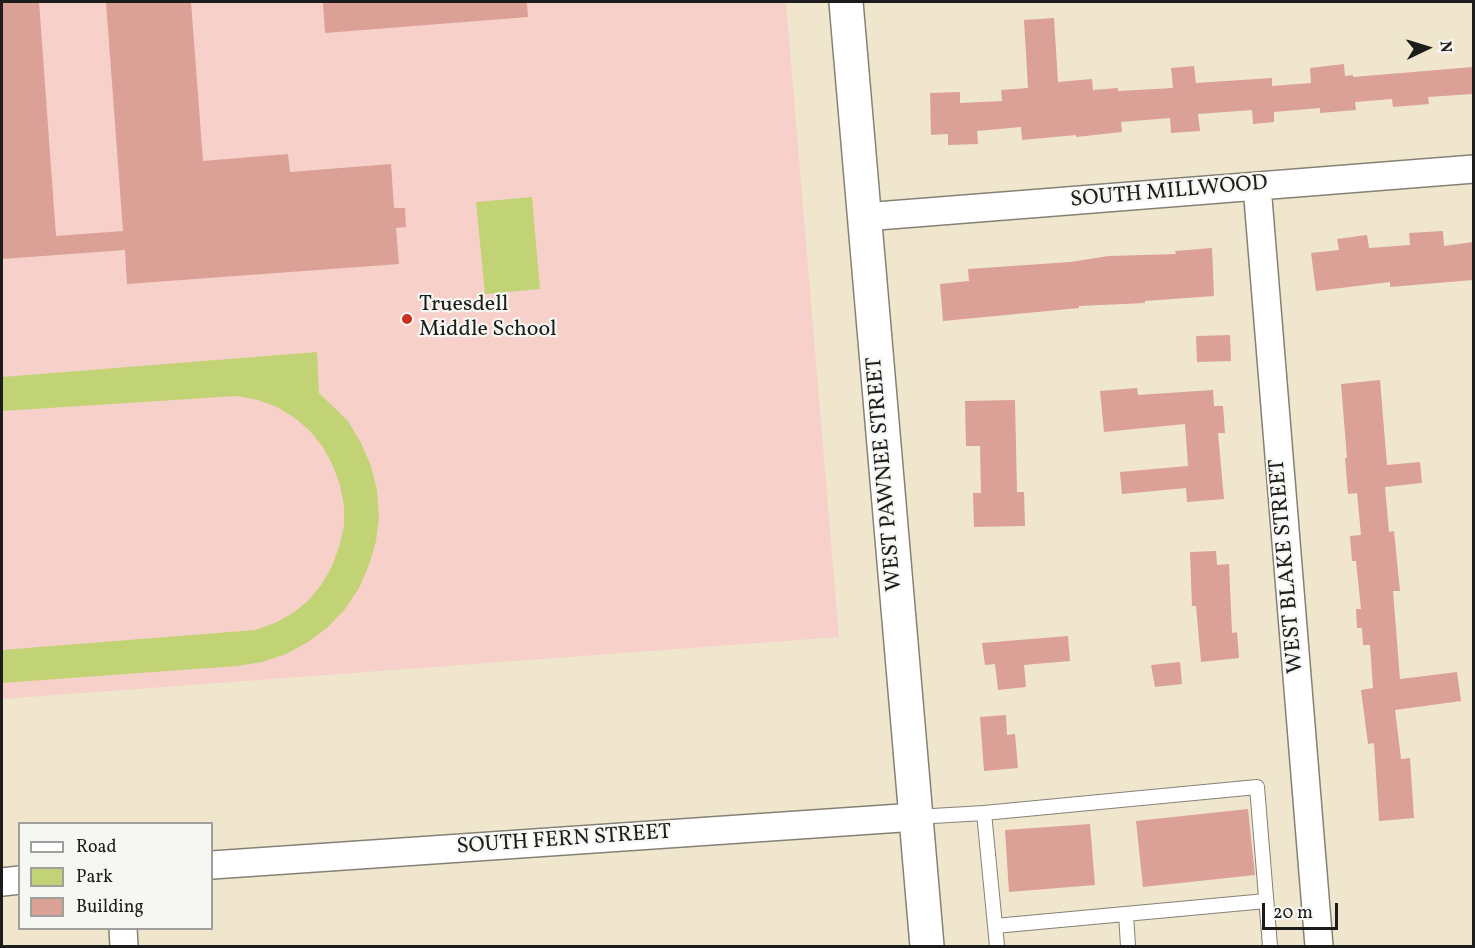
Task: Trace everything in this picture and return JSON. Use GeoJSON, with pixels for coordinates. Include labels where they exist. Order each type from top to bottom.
{"type":"FeatureCollection","features":[{"type":"Feature","properties":{"kind":"main road","name":"WEST PAWNEE STREET"},"geometry":{"type":"LineString","coordinates":[[846,2],[927,946]]}},
{"type":"Feature","properties":{"kind":"street","name":"SOUTH MILLWOOD"},"geometry":{"type":"LineString","coordinates":[[864,217],[1473,169]]}},
{"type":"Feature","properties":{"kind":"street","name":"WEST BLAKE STREET"},"geometry":{"type":"LineString","coordinates":[[1257,186],[1319,946]]}},
{"type":"Feature","properties":{"kind":"street","name":"SOUTH FERN STREET"},"geometry":{"type":"LineString","coordinates":[[213,865],[916,817]]}},
{"type":"Feature","properties":{"kind":"street"},"geometry":{"type":"LineString","coordinates":[[2,882],[18,880]]}},
{"type":"Feature","properties":{"kind":"street"},"geometry":{"type":"LineString","coordinates":[[123,930],[124,946]]}},
{"type":"Feature","properties":{"kind":"lane"},"geometry":{"type":"LineString","coordinates":[[916,817],[984,813],[1257,787],[1270,946]]}},
{"type":"Feature","properties":{"kind":"lane"},"geometry":{"type":"LineString","coordinates":[[984,813],[997,946]]}},
{"type":"Feature","properties":{"kind":"lane"},"geometry":{"type":"LineString","coordinates":[[995,926],[1266,901]]}},
{"type":"Feature","properties":{"kind":"lane"},"geometry":{"type":"LineString","coordinates":[[1126,914],[1128,946]]}},
{"type":"Feature","properties":{"kind":"shaded area","name":"Truesdell Middle School"},"geometry":{"type":"Polygon","coordinates":[[[2,2],[786,2],[839,637],[2,699],[2,2]]]}},
{"type":"Feature","properties":{"kind":"green space"},"geometry":{"type":"Polygon","coordinates":[[[532,197],[540,289],[485,294],[476,202],[532,197]]]}},
{"type":"Feature","properties":{"kind":"green space"},"geometry":{"type":"Polygon","coordinates":[[[317,352],[319,393],[348,421],[361,443],[371,466],[377,490],[379,516],[376,541],[359,588],[345,609],[328,627],[308,642],[286,654],[262,662],[237,666],[2,683],[2,650],[255,630],[275,623],[293,613],[309,600],[322,584],[339,547],[344,526],[344,506],[340,485],[323,447],[310,431],[277,407],[237,396],[2,411],[2,377],[317,352]]]}},
{"type":"Feature","properties":{"kind":"building"},"geometry":{"type":"Polygon","coordinates":[[[2,2],[39,2],[56,236],[123,231],[106,2],[191,2],[203,161],[288,154],[290,172],[391,164],[394,208],[405,208],[406,227],[396,228],[399,264],[127,284],[125,250],[2,259],[2,2]]]}},
{"type":"Feature","properties":{"kind":"building"},"geometry":{"type":"Polygon","coordinates":[[[323,2],[527,2],[528,17],[325,33],[323,2]]]}},
{"type":"Feature","properties":{"kind":"building"},"geometry":{"type":"Polygon","coordinates":[[[1054,18],[1058,82],[1092,79],[1093,90],[1173,88],[1171,68],[1194,66],[1196,83],[1272,78],[1272,86],[1311,83],[1310,68],[1344,64],[1345,76],[1353,75],[1353,77],[1473,67],[1473,94],[1428,97],[1429,104],[1393,107],[1392,99],[1355,102],[1356,110],[1320,113],[1320,108],[1274,112],[1274,122],[1253,124],[1252,110],[1198,114],[1200,131],[1171,133],[1170,118],[1121,122],[1122,132],[1076,137],[1076,135],[1022,140],[1021,127],[977,131],[978,144],[948,145],[948,134],[931,135],[930,93],[960,92],[960,103],[1002,101],[1001,90],[1028,88],[1024,20],[1054,18]]]}},
{"type":"Feature","properties":{"kind":"building"},"geometry":{"type":"Polygon","coordinates":[[[1443,231],[1444,246],[1473,242],[1473,280],[1390,287],[1390,282],[1316,291],[1311,253],[1339,250],[1337,239],[1367,235],[1369,248],[1410,245],[1409,233],[1443,231]]]}},
{"type":"Feature","properties":{"kind":"building"},"geometry":{"type":"Polygon","coordinates":[[[1212,248],[1214,296],[1145,301],[1145,303],[1079,306],[1079,308],[943,321],[940,284],[969,281],[968,269],[1070,262],[1109,256],[1176,254],[1175,251],[1212,248]]]}},
{"type":"Feature","properties":{"kind":"building"},"geometry":{"type":"Polygon","coordinates":[[[1230,335],[1231,361],[1197,362],[1196,336],[1230,335]]]}},
{"type":"Feature","properties":{"kind":"building"},"geometry":{"type":"Polygon","coordinates":[[[1380,380],[1387,465],[1420,462],[1422,483],[1385,487],[1389,532],[1394,531],[1400,591],[1393,591],[1400,679],[1457,672],[1461,701],[1395,710],[1401,759],[1410,758],[1414,818],[1379,821],[1374,743],[1368,744],[1361,690],[1373,688],[1370,645],[1363,645],[1362,628],[1357,628],[1356,609],[1361,609],[1356,561],[1352,561],[1350,536],[1361,535],[1357,493],[1348,494],[1341,384],[1380,380]]]}},
{"type":"Feature","properties":{"kind":"building"},"geometry":{"type":"Polygon","coordinates":[[[1137,388],[1138,395],[1213,390],[1214,406],[1223,406],[1225,433],[1218,433],[1224,499],[1187,502],[1186,488],[1122,494],[1120,472],[1188,466],[1185,424],[1104,432],[1100,391],[1137,388]]]}},
{"type":"Feature","properties":{"kind":"building"},"geometry":{"type":"Polygon","coordinates":[[[1015,400],[1017,492],[1024,492],[1025,526],[974,527],[973,493],[981,493],[980,446],[966,446],[965,401],[1015,400]]]}},
{"type":"Feature","properties":{"kind":"building"},"geometry":{"type":"Polygon","coordinates":[[[1216,551],[1217,565],[1229,564],[1232,633],[1237,632],[1239,658],[1201,662],[1196,606],[1192,606],[1190,552],[1216,551]]]}},
{"type":"Feature","properties":{"kind":"building"},"geometry":{"type":"Polygon","coordinates":[[[1068,636],[1070,661],[1024,665],[1026,687],[998,690],[995,664],[985,665],[982,643],[1068,636]]]}},
{"type":"Feature","properties":{"kind":"building"},"geometry":{"type":"Polygon","coordinates":[[[1180,662],[1182,684],[1155,687],[1151,665],[1180,662]]]}},
{"type":"Feature","properties":{"kind":"building"},"geometry":{"type":"Polygon","coordinates":[[[1006,715],[1007,735],[1015,734],[1018,768],[984,771],[980,717],[1006,715]]]}},
{"type":"Feature","properties":{"kind":"building"},"geometry":{"type":"Polygon","coordinates":[[[1248,809],[1255,875],[1143,887],[1136,821],[1248,809]]]}},
{"type":"Feature","properties":{"kind":"building"},"geometry":{"type":"Polygon","coordinates":[[[1090,824],[1095,885],[1009,892],[1005,830],[1090,824]]]}},
{"type":"Feature","properties":{"kind":"place","name":"Truesdell Middle School"},"geometry":{"type":"Point","coordinates":[407,319]}}]}
